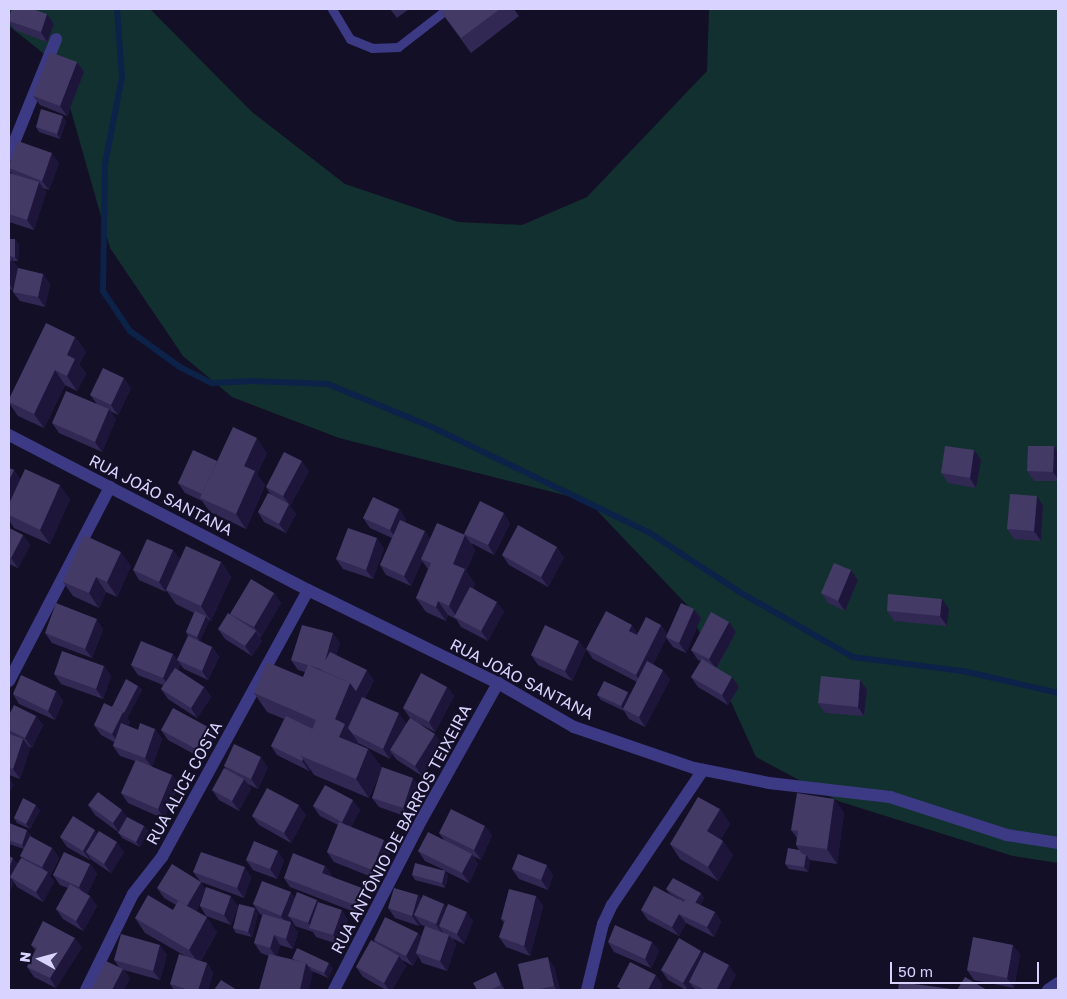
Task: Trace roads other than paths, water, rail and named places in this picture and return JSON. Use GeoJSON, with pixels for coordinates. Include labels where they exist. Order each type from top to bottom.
{"type":"FeatureCollection","features":[{"type":"Feature","properties":{"kind":"street"},"geometry":{"type":"LineString","coordinates":[[9,155],[56,39]]}},
{"type":"Feature","properties":{"kind":"street","name":"RUA JOÃO SANTANA"},"geometry":{"type":"LineString","coordinates":[[9,435],[308,590],[498,683],[574,727],[703,770],[769,783],[890,796],[1007,836],[1058,843]]}},
{"type":"Feature","properties":{"kind":"street"},"geometry":{"type":"LineString","coordinates":[[9,681],[110,487]]}},
{"type":"Feature","properties":{"kind":"street","name":"RUA ALICE COSTA"},"geometry":{"type":"LineString","coordinates":[[86,990],[134,894],[162,857],[308,590]]}},
{"type":"Feature","properties":{"kind":"street","name":"RUA ANTÔNIO DE BARROS TEIXEIRA"},"geometry":{"type":"LineString","coordinates":[[334,990],[422,819],[498,683]]}},
{"type":"Feature","properties":{"kind":"street"},"geometry":{"type":"LineString","coordinates":[[587,990],[603,924],[612,905],[703,770]]}},
{"type":"Feature","properties":{"kind":"street"},"geometry":{"type":"LineString","coordinates":[[1048,990],[1058,983]]}},
{"type":"Feature","properties":{"kind":"lane"},"geometry":{"type":"LineString","coordinates":[[332,9],[350,39],[372,48],[398,47],[447,9]]}},
{"type":"Feature","properties":{"kind":"waterway"},"geometry":{"type":"LineString","coordinates":[[117,9],[122,77],[105,164],[103,291],[130,331],[180,367],[212,383],[252,381],[328,384],[434,428],[650,533],[738,591],[853,657],[963,671],[1058,693]]}}]}
